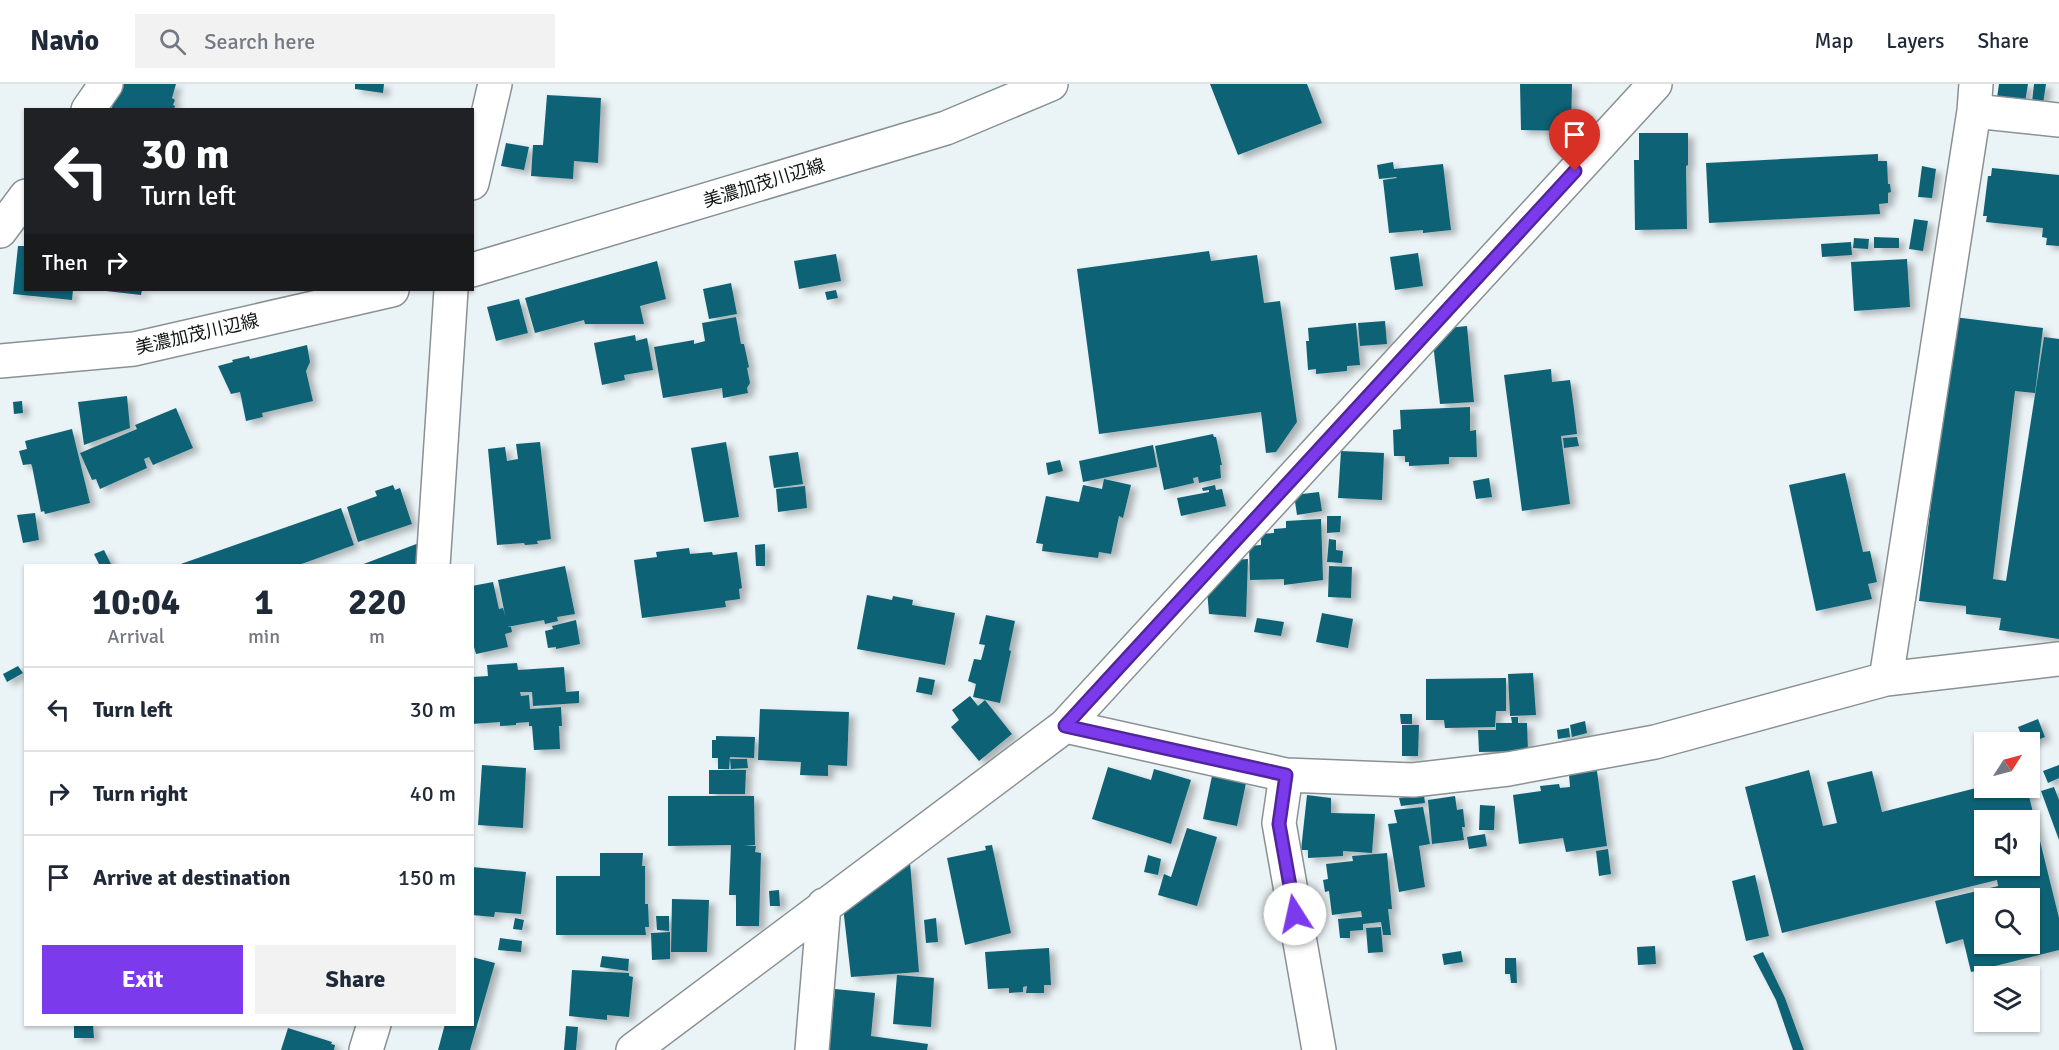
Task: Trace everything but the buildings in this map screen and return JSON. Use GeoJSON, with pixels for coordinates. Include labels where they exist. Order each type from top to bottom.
{"type":"FeatureCollection","features":[{"type":"Feature","properties":{"kind":"street"},"geometry":{"type":"LineString","coordinates":[[89,108],[106,84]]}},
{"type":"Feature","properties":{"kind":"street"},"geometry":{"type":"LineString","coordinates":[[474,174],[495,84]]}},
{"type":"Feature","properties":{"kind":"street","name":"美濃加茂川辺線"},"geometry":{"type":"LineString","coordinates":[[474,269],[946,128],[1051,84]]}},
{"type":"Feature","properties":{"kind":"street"},"geometry":{"type":"LineString","coordinates":[[633,1050],[1065,726],[1655,84]]}},
{"type":"Feature","properties":{"kind":"street"},"geometry":{"type":"LineString","coordinates":[[1886,679],[1975,97],[2059,120]]}},
{"type":"Feature","properties":{"kind":"street"},"geometry":{"type":"LineString","coordinates":[[0,231],[24,198]]}},
{"type":"Feature","properties":{"kind":"street","name":"美濃加茂川辺線"},"geometry":{"type":"LineString","coordinates":[[0,361],[134,349],[388,291]]}},
{"type":"Feature","properties":{"kind":"street"},"geometry":{"type":"LineString","coordinates":[[433,564],[451,291]]}},
{"type":"Feature","properties":{"kind":"street"},"geometry":{"type":"LineString","coordinates":[[1065,726],[1286,775],[1413,780],[1509,769],[1655,742],[1886,679],[2059,659]]}},
{"type":"Feature","properties":{"kind":"street"},"geometry":{"type":"LineString","coordinates":[[1286,775],[1279,824],[1319,1050]]}},
{"type":"Feature","properties":{"kind":"street"},"geometry":{"type":"LineString","coordinates":[[812,1050],[824,905]]}},
{"type":"Feature","properties":{"kind":"street"},"geometry":{"type":"LineString","coordinates":[[366,1050],[373,1026]]}},
{"type":"Feature","properties":{"kind":"route"},"geometry":{"type":"LineString","coordinates":[[1295,914],[1279,824],[1286,775],[1065,726],[1575,171]]}}]}
